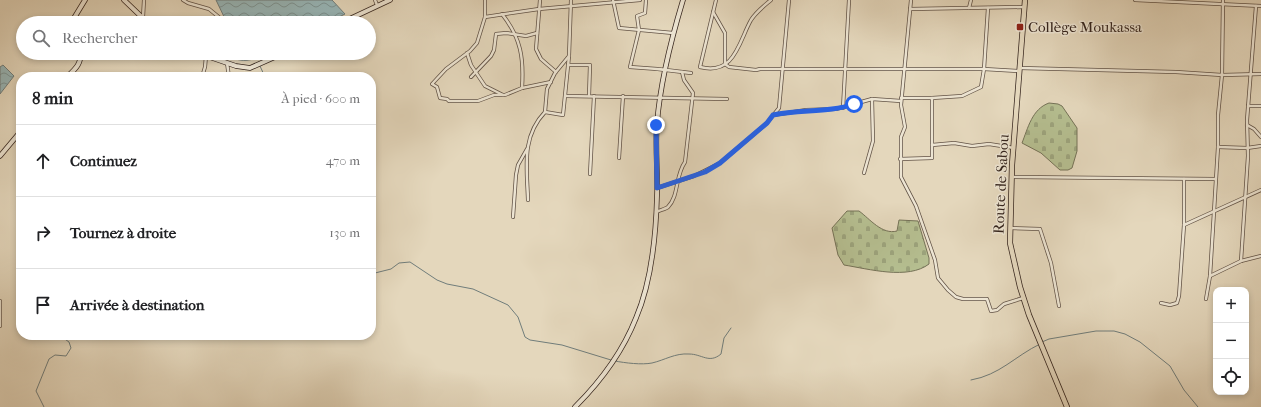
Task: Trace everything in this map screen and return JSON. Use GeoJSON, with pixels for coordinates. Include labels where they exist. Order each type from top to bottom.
{"type":"FeatureCollection","features":[{"type":"Feature","properties":{"kind":"main road","name":"Route de Sabou"},"geometry":{"type":"LineString","coordinates":[[1025,0],[1012,177],[1010,228],[1013,254],[1024,298],[1067,407]]}},
{"type":"Feature","properties":{"kind":"street"},"geometry":{"type":"LineString","coordinates":[[75,16],[85,0]]}},
{"type":"Feature","properties":{"kind":"street"},"geometry":{"type":"LineString","coordinates":[[124,0],[141,16]]}},
{"type":"Feature","properties":{"kind":"street"},"geometry":{"type":"LineString","coordinates":[[143,16],[144,0]]}},
{"type":"Feature","properties":{"kind":"street"},"geometry":{"type":"LineString","coordinates":[[183,0],[199,7],[209,9],[218,16]]}},
{"type":"Feature","properties":{"kind":"street"},"geometry":{"type":"LineString","coordinates":[[375,0],[377,5]]}},
{"type":"Feature","properties":{"kind":"street"},"geometry":{"type":"LineString","coordinates":[[356,16],[390,0]]}},
{"type":"Feature","properties":{"kind":"street"},"geometry":{"type":"LineString","coordinates":[[485,0],[485,17],[477,43],[432,84],[437,87],[440,98],[447,98],[449,101],[478,101],[494,95],[505,95],[522,88],[551,82]]}},
{"type":"Feature","properties":{"kind":"street"},"geometry":{"type":"LineString","coordinates":[[540,0],[536,49],[541,59],[556,72]]}},
{"type":"Feature","properties":{"kind":"street"},"geometry":{"type":"LineString","coordinates":[[545,112],[563,115],[566,96],[571,0]]}},
{"type":"Feature","properties":{"kind":"street"},"geometry":{"type":"LineString","coordinates":[[485,17],[539,9],[612,1],[640,0]]}},
{"type":"Feature","properties":{"kind":"street"},"geometry":{"type":"LineString","coordinates":[[646,0],[645,13],[637,16],[639,30],[630,67],[666,68],[674,72],[691,73]]}},
{"type":"Feature","properties":{"kind":"street"},"geometry":{"type":"LineString","coordinates":[[575,407],[592,390],[610,365],[631,330],[640,309],[649,268],[656,212],[656,141],[659,97],[683,0]]}},
{"type":"Feature","properties":{"kind":"street"},"geometry":{"type":"LineString","coordinates":[[716,0],[700,67],[717,68],[725,64],[738,50],[752,19],[771,0]]}},
{"type":"Feature","properties":{"kind":"street"},"geometry":{"type":"LineString","coordinates":[[657,188],[705,172],[720,163],[767,123],[779,108],[789,0]]}},
{"type":"Feature","properties":{"kind":"street"},"geometry":{"type":"LineString","coordinates":[[843,108],[848,0]]}},
{"type":"Feature","properties":{"kind":"street"},"geometry":{"type":"LineString","coordinates":[[911,0],[901,99],[905,127],[901,137],[900,177],[916,206],[935,260],[938,278],[956,297],[963,299],[987,299],[991,311],[997,310],[1004,304],[1024,298]]}},
{"type":"Feature","properties":{"kind":"street"},"geometry":{"type":"LineString","coordinates":[[969,8],[971,0]]}},
{"type":"Feature","properties":{"kind":"street"},"geometry":{"type":"LineString","coordinates":[[1135,0],[1261,6]]}},
{"type":"Feature","properties":{"kind":"street"},"geometry":{"type":"LineString","coordinates":[[1206,299],[1210,276],[1218,147],[1222,75],[1223,0]]}},
{"type":"Feature","properties":{"kind":"street"},"geometry":{"type":"LineString","coordinates":[[612,1],[619,28],[674,33]]}},
{"type":"Feature","properties":{"kind":"street"},"geometry":{"type":"LineString","coordinates":[[910,9],[1025,6]]}},
{"type":"Feature","properties":{"kind":"street"},"geometry":{"type":"LineString","coordinates":[[1241,261],[1248,156],[1248,106],[1256,6]]}},
{"type":"Feature","properties":{"kind":"street"},"geometry":{"type":"LineString","coordinates":[[773,115],[788,112],[843,108],[872,100],[962,96],[981,87],[984,69],[988,8]]}},
{"type":"Feature","properties":{"kind":"street"},"geometry":{"type":"LineString","coordinates":[[713,12],[725,33],[725,64]]}},
{"type":"Feature","properties":{"kind":"street"},"geometry":{"type":"LineString","coordinates":[[502,14],[516,35],[523,67],[522,88]]}},
{"type":"Feature","properties":{"kind":"street"},"geometry":{"type":"LineString","coordinates":[[471,77],[491,56],[494,50],[496,34],[506,33],[526,36],[537,33]]}},
{"type":"Feature","properties":{"kind":"street"},"geometry":{"type":"LineString","coordinates":[[467,53],[471,65],[485,86],[491,91],[505,95]]}},
{"type":"Feature","properties":{"kind":"street"},"geometry":{"type":"LineString","coordinates":[[513,217],[518,165],[527,148],[531,132],[536,121],[545,112],[545,100],[551,82],[556,72],[568,56]]}},
{"type":"Feature","properties":{"kind":"street"},"geometry":{"type":"LineString","coordinates":[[71,72],[80,60]]}},
{"type":"Feature","properties":{"kind":"street"},"geometry":{"type":"LineString","coordinates":[[204,72],[206,60]]}},
{"type":"Feature","properties":{"kind":"street"},"geometry":{"type":"LineString","coordinates":[[218,60],[244,68],[256,67],[270,60]]}},
{"type":"Feature","properties":{"kind":"street"},"geometry":{"type":"LineString","coordinates":[[227,63],[228,72]]}},
{"type":"Feature","properties":{"kind":"street"},"geometry":{"type":"LineString","coordinates":[[725,64],[751,70],[1020,69],[1176,72],[1222,75],[1261,74]]}},
{"type":"Feature","properties":{"kind":"street"},"geometry":{"type":"LineString","coordinates":[[568,65],[590,65],[589,96]]}},
{"type":"Feature","properties":{"kind":"street"},"geometry":{"type":"LineString","coordinates":[[656,212],[668,207],[674,196],[679,171],[685,162],[692,93],[684,80],[682,72]]}},
{"type":"Feature","properties":{"kind":"street"},"geometry":{"type":"LineString","coordinates":[[566,96],[727,99]]}},
{"type":"Feature","properties":{"kind":"street"},"geometry":{"type":"LineString","coordinates":[[590,174],[594,96]]}},
{"type":"Feature","properties":{"kind":"street"},"geometry":{"type":"LineString","coordinates":[[619,158],[623,96]]}},
{"type":"Feature","properties":{"kind":"street"},"geometry":{"type":"LineString","coordinates":[[900,160],[932,158],[932,98]]}},
{"type":"Feature","properties":{"kind":"street"},"geometry":{"type":"LineString","coordinates":[[864,173],[873,141],[872,100]]}},
{"type":"Feature","properties":{"kind":"street"},"geometry":{"type":"LineString","coordinates":[[1248,106],[1261,106]]}},
{"type":"Feature","properties":{"kind":"street"},"geometry":{"type":"LineString","coordinates":[[1247,124],[1261,137]]}},
{"type":"Feature","properties":{"kind":"street"},"geometry":{"type":"LineString","coordinates":[[0,156],[16,137]]}},
{"type":"Feature","properties":{"kind":"street"},"geometry":{"type":"LineString","coordinates":[[932,145],[954,144],[972,146],[989,144],[1014,148]]}},
{"type":"Feature","properties":{"kind":"street"},"geometry":{"type":"LineString","coordinates":[[1218,147],[1247,148],[1261,146]]}},
{"type":"Feature","properties":{"kind":"street"},"geometry":{"type":"LineString","coordinates":[[527,148],[528,200]]}},
{"type":"Feature","properties":{"kind":"street"},"geometry":{"type":"LineString","coordinates":[[1012,177],[1215,179]]}},
{"type":"Feature","properties":{"kind":"street"},"geometry":{"type":"LineString","coordinates":[[1161,303],[1170,305],[1177,303],[1184,225],[1184,179]]}},
{"type":"Feature","properties":{"kind":"street"},"geometry":{"type":"LineString","coordinates":[[1184,225],[1261,190]]}},
{"type":"Feature","properties":{"kind":"street"},"geometry":{"type":"LineString","coordinates":[[1010,228],[1040,229],[1051,263],[1059,306]]}},
{"type":"Feature","properties":{"kind":"street"},"geometry":{"type":"LineString","coordinates":[[1210,276],[1241,261],[1261,256]]}},
{"type":"Feature","properties":{"kind":"street"},"geometry":{"type":"LineString","coordinates":[[0,301],[0,326]]}},
{"type":"Feature","properties":{"kind":"green space"},"geometry":{"type":"Polygon","coordinates":[[[1049,103],[1062,106],[1077,128],[1077,151],[1072,168],[1068,170],[1060,170],[1041,153],[1022,143],[1035,114],[1043,106],[1049,103]]]}},
{"type":"Feature","properties":{"kind":"green space"},"geometry":{"type":"Polygon","coordinates":[[[847,211],[859,211],[881,229],[892,232],[897,231],[899,220],[918,221],[929,258],[929,264],[920,269],[899,272],[876,271],[844,265],[838,255],[832,228],[847,211]]]}},
{"type":"Feature","properties":{"kind":"water"},"geometry":{"type":"Polygon","coordinates":[[[216,0],[332,0],[345,14],[341,16],[224,16],[216,0]]]}},
{"type":"Feature","properties":{"kind":"water"},"geometry":{"type":"Polygon","coordinates":[[[3,65],[14,76],[0,94],[0,67],[3,65]]]}},
{"type":"Feature","properties":{"kind":"waterway"},"geometry":{"type":"LineString","coordinates":[[260,66],[263,72]]}},
{"type":"Feature","properties":{"kind":"waterway"},"geometry":{"type":"LineString","coordinates":[[376,273],[391,269],[399,263],[410,262],[437,280],[447,284],[473,289],[508,305],[518,317],[525,337],[530,340],[562,345],[611,360]]}},
{"type":"Feature","properties":{"kind":"waterway"},"geometry":{"type":"LineString","coordinates":[[615,361],[634,364],[648,364],[684,354],[694,354],[705,358],[717,357],[721,354],[724,338],[731,328]]}},
{"type":"Feature","properties":{"kind":"waterway"},"geometry":{"type":"LineString","coordinates":[[1042,342],[1049,339],[1096,331],[1114,331],[1125,334],[1140,342],[1170,366],[1184,390],[1198,407]]}},
{"type":"Feature","properties":{"kind":"waterway"},"geometry":{"type":"LineString","coordinates":[[44,407],[36,391],[49,359],[55,355],[66,356],[71,348],[69,342],[66,340]]}},
{"type":"Feature","properties":{"kind":"waterway"},"geometry":{"type":"LineString","coordinates":[[971,380],[981,378],[999,370],[1040,344]]}},
{"type":"Feature","properties":{"kind":"place","name":"Collège Moukassa"},"geometry":{"type":"Point","coordinates":[1020,27]}},
{"type":"Feature","properties":{"kind":"route"},"geometry":{"type":"LineString","coordinates":[[656,125],[657,188],[705,172],[720,163],[767,123],[773,115],[806,110],[836,109],[854,104]]}}]}
